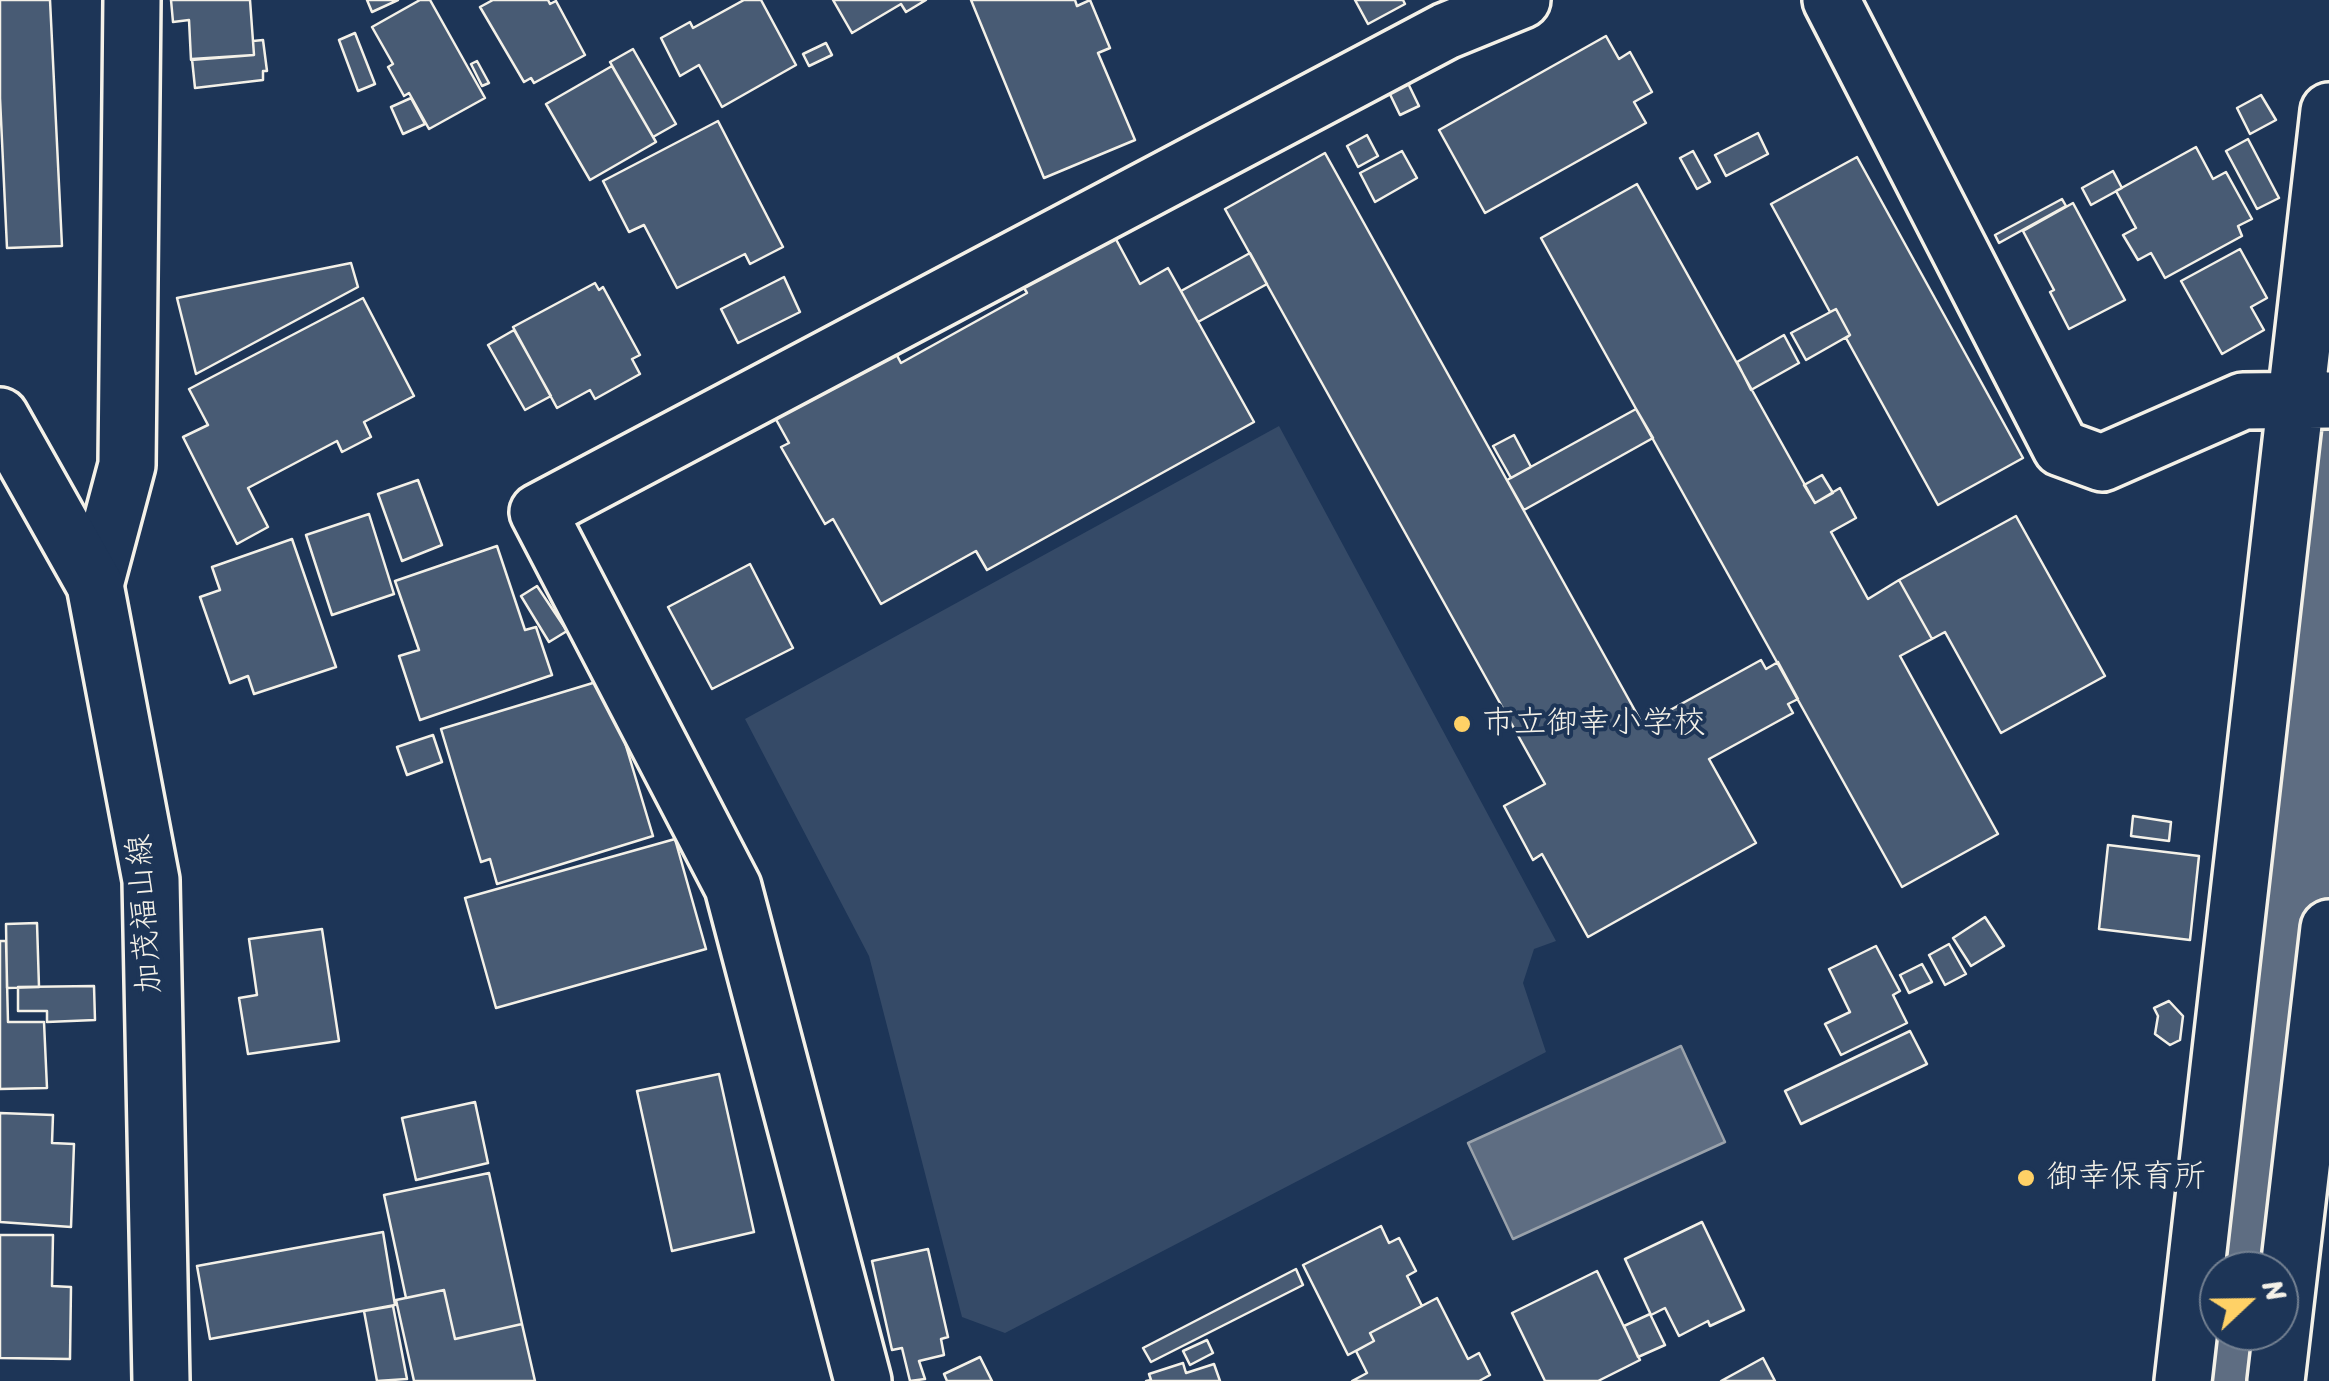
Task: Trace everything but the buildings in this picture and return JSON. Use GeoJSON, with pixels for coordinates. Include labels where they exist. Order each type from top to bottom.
{"type":"FeatureCollection","features":[{"type":"Feature","properties":{"kind":"street"},"geometry":{"type":"LineString","coordinates":[[95,585],[127,464],[132,0]]}},
{"type":"Feature","properties":{"kind":"street"},"geometry":{"type":"LineString","coordinates":[[863,1381],[734,887],[538,512],[1446,31],[1522,0]]}},
{"type":"Feature","properties":{"kind":"street"},"geometry":{"type":"LineString","coordinates":[[1831,0],[2061,448],[2102,463],[2243,401],[2310,400]]}},
{"type":"Feature","properties":{"kind":"street"},"geometry":{"type":"LineString","coordinates":[[2183,1381],[2310,400],[2329,111]]}},
{"type":"Feature","properties":{"kind":"street","name":"加茂福山線"},"geometry":{"type":"LineString","coordinates":[[0,416],[95,585],[150,880],[161,1381]]}},
{"type":"Feature","properties":{"kind":"street"},"geometry":{"type":"LineString","coordinates":[[2276,1381],[2329,928]]}},
{"type":"Feature","properties":{"kind":"shaded area"},"geometry":{"type":"Polygon","coordinates":[[[1279,426],[1556,941],[1534,949],[1523,983],[1546,1052],[1005,1333],[962,1317],[869,956],[745,719],[1279,426]]]}},
{"type":"Feature","properties":{"kind":"shaded area"},"geometry":{"type":"Polygon","coordinates":[[[1681,1046],[1725,1142],[1513,1239],[1468,1143],[1681,1046]]]}},
{"type":"Feature","properties":{"kind":"waterway"},"geometry":{"type":"LineString","coordinates":[[2235,1251],[2329,452]]}},
{"type":"Feature","properties":{"kind":"waterway"},"geometry":{"type":"LineString","coordinates":[[2221,1381],[2225,1351]]}},
{"type":"Feature","properties":{"kind":"place","name":"市立御幸小学校"},"geometry":{"type":"Point","coordinates":[1462,724]}},
{"type":"Feature","properties":{"kind":"place","name":"御幸保育所"},"geometry":{"type":"Point","coordinates":[2026,1178]}}]}
